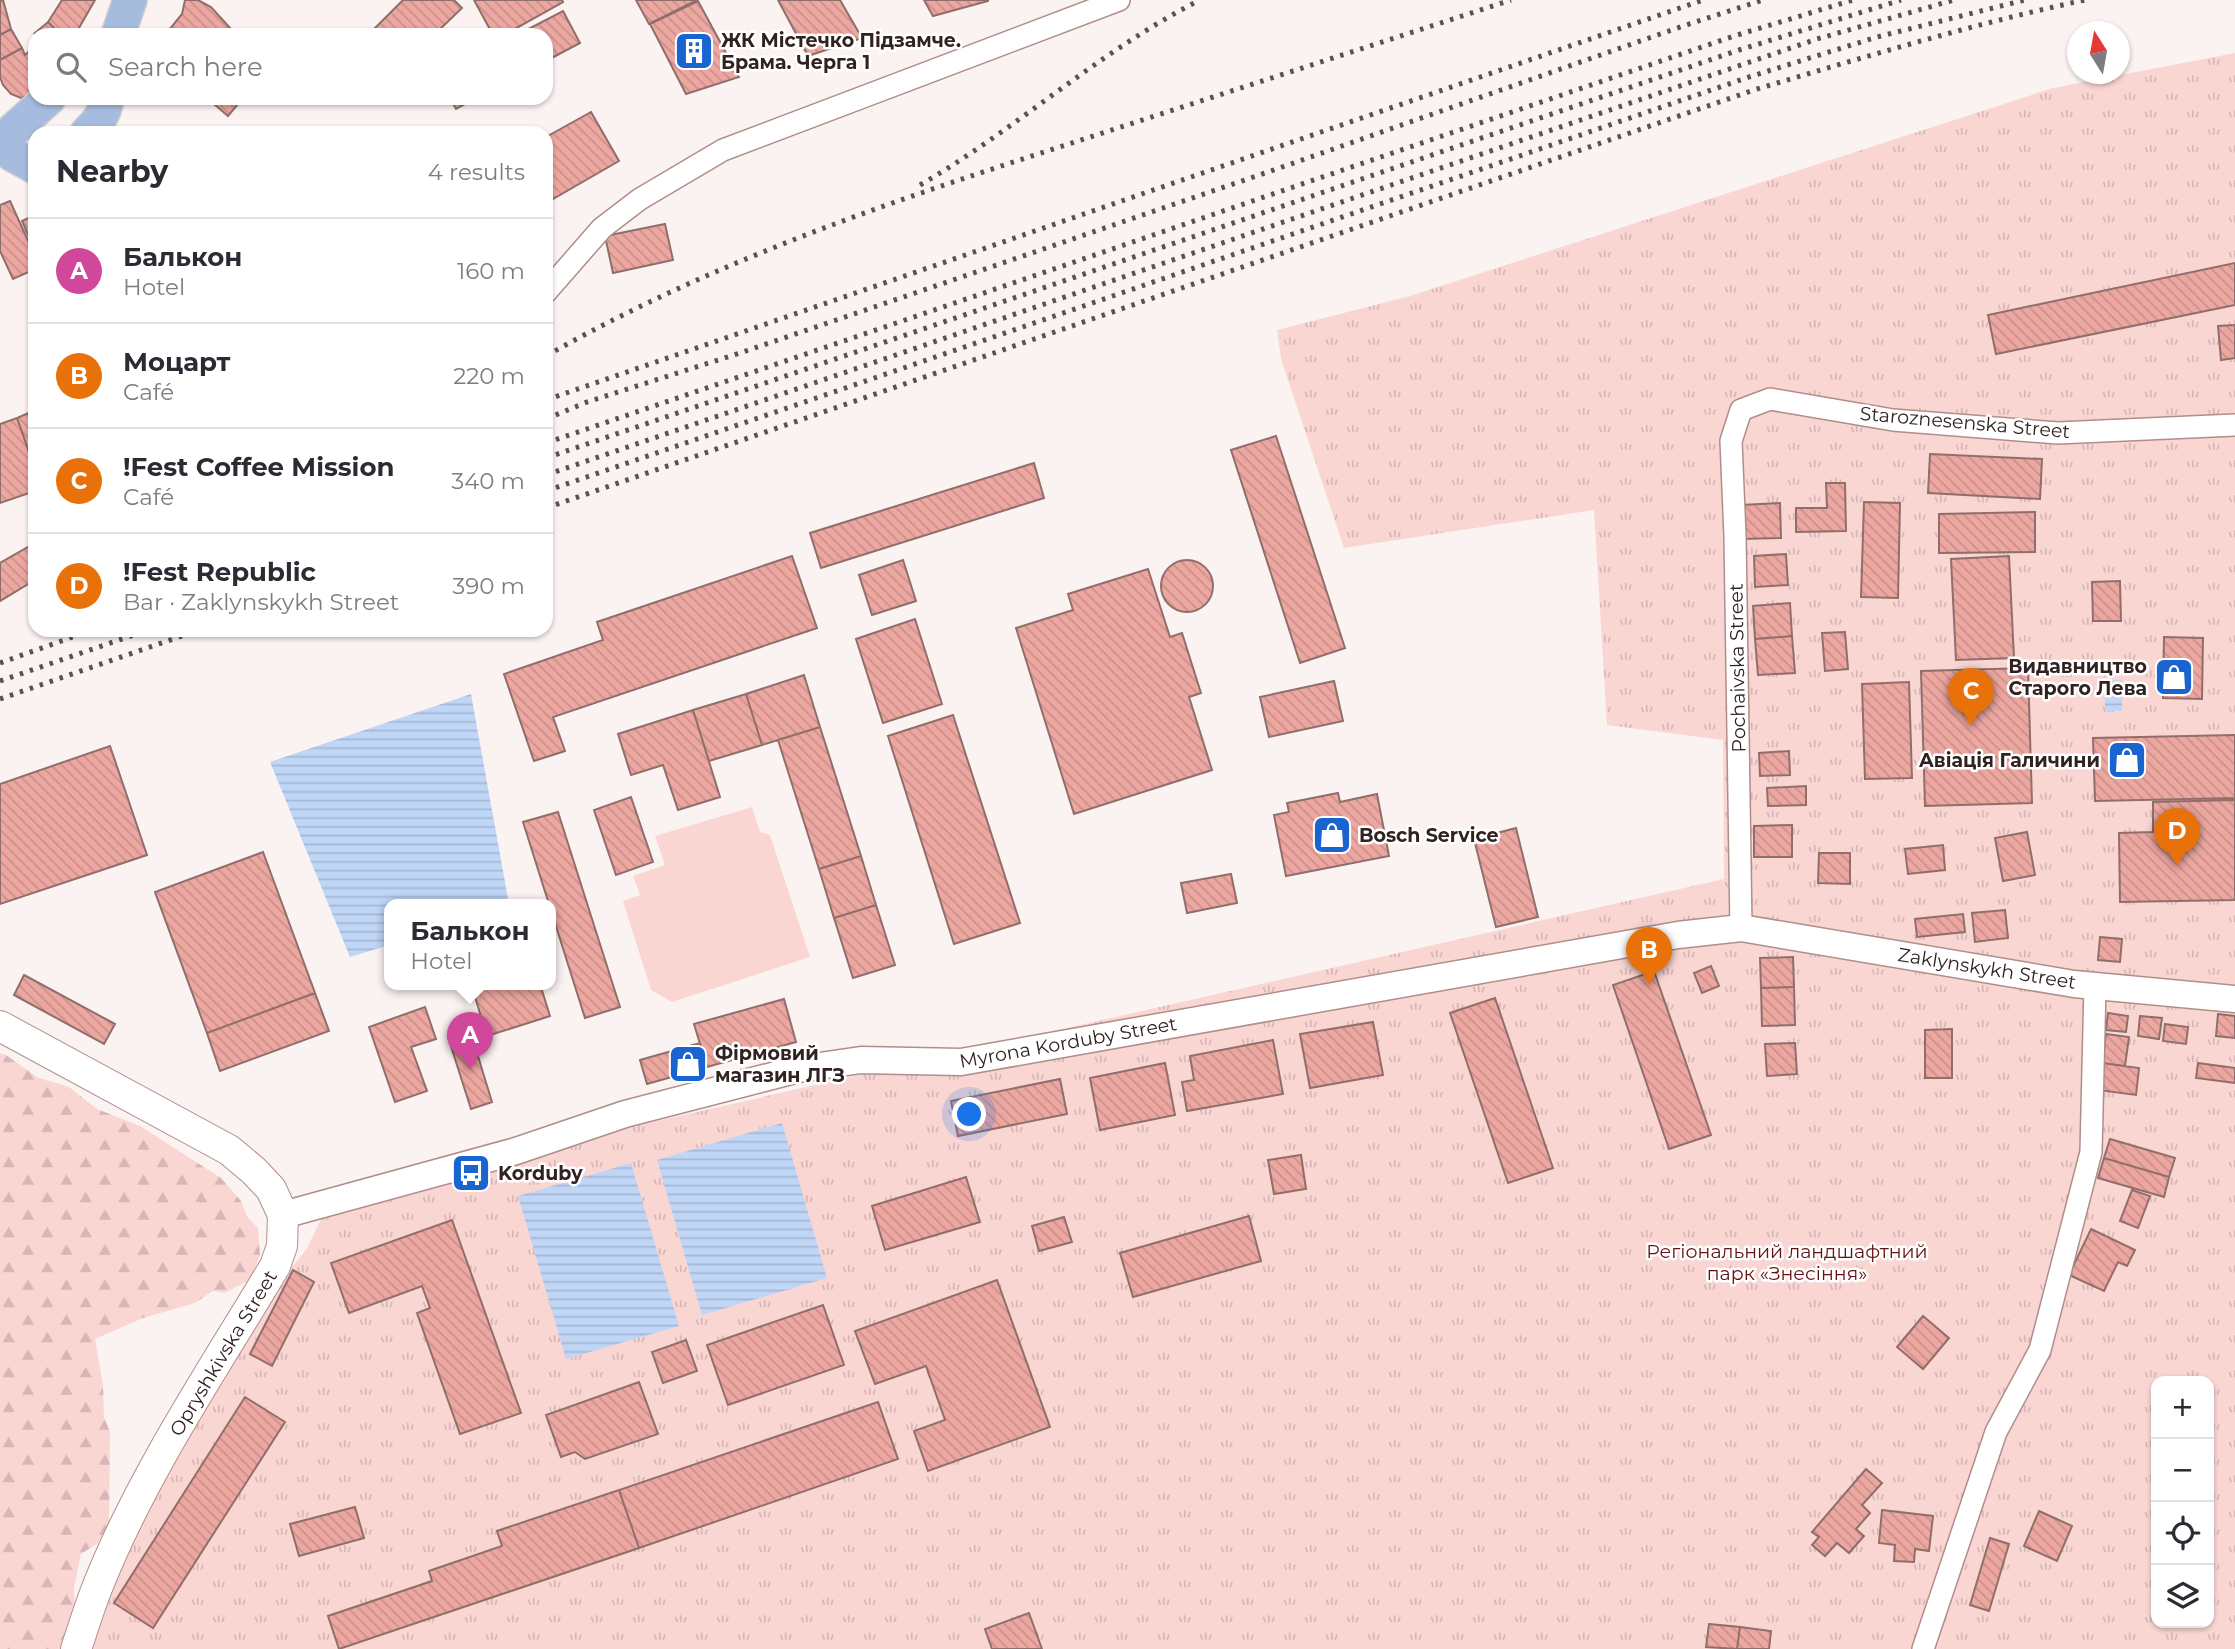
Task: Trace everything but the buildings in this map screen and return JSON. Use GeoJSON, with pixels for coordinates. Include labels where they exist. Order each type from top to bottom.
{"type":"FeatureCollection","features":[{"type":"Feature","properties":{"kind":"main road"},"geometry":{"type":"LineString","coordinates":[[120,28],[130,0]]}},
{"type":"Feature","properties":{"kind":"main road"},"geometry":{"type":"LineString","coordinates":[[28,164],[13,155],[2,135],[40,105]]}},
{"type":"Feature","properties":{"kind":"main road"},"geometry":{"type":"LineString","coordinates":[[0,176],[28,170]]}},
{"type":"Feature","properties":{"kind":"main road"},"geometry":{"type":"LineString","coordinates":[[0,1026],[229,1150],[271,1188],[283,1215]]}},
{"type":"Feature","properties":{"kind":"main road","name":"Opryshkivska Street"},"geometry":{"type":"LineString","coordinates":[[76,1649],[97,1587],[132,1511],[275,1266],[282,1246],[283,1215]]}},
{"type":"Feature","properties":{"kind":"street"},"geometry":{"type":"LineString","coordinates":[[553,284],[602,228],[640,199],[723,150],[1119,0]]}},
{"type":"Feature","properties":{"kind":"street","name":"Staroznesenska Street"},"geometry":{"type":"LineString","coordinates":[[1741,410],[1770,399],[1893,420],[2058,433],[2235,425]]}},
{"type":"Feature","properties":{"kind":"street","name":"Pochaivska Street"},"geometry":{"type":"LineString","coordinates":[[1741,410],[1731,441],[1741,928]]}},
{"type":"Feature","properties":{"kind":"street","name":"Zaklynskykh Street"},"geometry":{"type":"LineString","coordinates":[[1741,928],[2095,986],[2235,999]]}},
{"type":"Feature","properties":{"kind":"street","name":"Myrona Korduby Street"},"geometry":{"type":"LineString","coordinates":[[283,1215],[516,1151],[625,1114],[799,1069],[861,1060],[961,1062],[1678,935],[1741,928]]}},
{"type":"Feature","properties":{"kind":"street"},"geometry":{"type":"LineString","coordinates":[[1923,1649],[1996,1432],[2040,1350],[2091,1152],[2095,986]]}},
{"type":"Feature","properties":{"kind":"green space","name":"Регіональний ландшафтний парк «Знесіння»"},"geometry":{"type":"Polygon","coordinates":[[[2235,53],[2235,1649],[80,1649],[145,1513],[290,1269],[306,1250],[323,1215],[586,1137],[1724,879],[1723,740],[1607,725],[1594,510],[1344,548],[1281,359],[1277,330],[1410,296],[2053,88],[2074,84],[2130,84],[2130,73],[2235,53]]]}},
{"type":"Feature","properties":{"kind":"green space"},"geometry":{"type":"Polygon","coordinates":[[[752,807],[760,832],[770,835],[810,957],[672,1002],[651,990],[623,901],[640,895],[633,876],[665,865],[655,836],[752,807]]]}},
{"type":"Feature","properties":{"kind":"green space"},"geometry":{"type":"Polygon","coordinates":[[[0,1053],[37,1077],[69,1087],[97,1109],[140,1126],[221,1178],[241,1201],[248,1218],[258,1228],[260,1255],[250,1280],[224,1293],[213,1291],[195,1303],[143,1318],[95,1339],[103,1384],[104,1417],[110,1432],[109,1523],[98,1543],[81,1554],[74,1588],[75,1607],[64,1649],[0,1649],[0,1053]]]}},
{"type":"Feature","properties":{"kind":"water"},"geometry":{"type":"Polygon","coordinates":[[[2122,680],[2122,711],[2105,711],[2104,681],[2122,680]]]}},
{"type":"Feature","properties":{"kind":"water"},"geometry":{"type":"Polygon","coordinates":[[[471,694],[508,899],[384,899],[384,947],[350,957],[270,762],[471,694]]]}},
{"type":"Feature","properties":{"kind":"water"},"geometry":{"type":"Polygon","coordinates":[[[782,1123],[827,1278],[702,1315],[657,1160],[782,1123]]]}},
{"type":"Feature","properties":{"kind":"water"},"geometry":{"type":"Polygon","coordinates":[[[631,1163],[679,1326],[566,1359],[518,1196],[631,1163]]]}},
{"type":"Feature","properties":{"kind":"railway"},"geometry":{"type":"LineString","coordinates":[[920,185],[990,140],[1127,43],[1200,0]]}},
{"type":"Feature","properties":{"kind":"railway"},"geometry":{"type":"LineString","coordinates":[[553,352],[672,291],[802,236],[1002,166],[1511,0]]}},
{"type":"Feature","properties":{"kind":"railway"},"geometry":{"type":"LineString","coordinates":[[553,398],[1703,0]]}},
{"type":"Feature","properties":{"kind":"railway"},"geometry":{"type":"LineString","coordinates":[[553,416],[587,402],[740,353],[1763,0]]}},
{"type":"Feature","properties":{"kind":"railway"},"geometry":{"type":"LineString","coordinates":[[553,441],[1734,36],[1853,0]]}},
{"type":"Feature","properties":{"kind":"railway"},"geometry":{"type":"LineString","coordinates":[[553,456],[1739,50],[1901,0]]}},
{"type":"Feature","properties":{"kind":"railway"},"geometry":{"type":"LineString","coordinates":[[553,473],[1817,39],[1954,0]]}},
{"type":"Feature","properties":{"kind":"railway"},"geometry":{"type":"LineString","coordinates":[[553,489],[1749,77],[1877,37],[2025,0]]}},
{"type":"Feature","properties":{"kind":"railway"},"geometry":{"type":"LineString","coordinates":[[553,506],[1754,90],[1960,30],[2085,0]]}},
{"type":"Feature","properties":{"kind":"railway"},"geometry":{"type":"LineString","coordinates":[[0,663],[72,637]]}},
{"type":"Feature","properties":{"kind":"railway"},"geometry":{"type":"LineString","coordinates":[[0,681],[128,637]]}},
{"type":"Feature","properties":{"kind":"railway"},"geometry":{"type":"LineString","coordinates":[[0,699],[179,637]]}},
{"type":"Feature","properties":{"kind":"place","name":"ЖК Містечко Підзамче. Брама. Черга 1"},"geometry":{"type":"Point","coordinates":[694,51]}},
{"type":"Feature","properties":{"kind":"place","name":"Видавництво Старого Лева"},"geometry":{"type":"Point","coordinates":[2174,677]}},
{"type":"Feature","properties":{"kind":"place","name":"!Fest Coffee Mission"},"geometry":{"type":"Point","coordinates":[1971,726]}},
{"type":"Feature","properties":{"kind":"place","name":"Авіація Галичини"},"geometry":{"type":"Point","coordinates":[2127,760]}},
{"type":"Feature","properties":{"kind":"place","name":"Bosch Service"},"geometry":{"type":"Point","coordinates":[1332,835]}},
{"type":"Feature","properties":{"kind":"place","name":"!Fest Republic"},"geometry":{"type":"Point","coordinates":[2177,866]}},
{"type":"Feature","properties":{"kind":"place","name":"Моцарт"},"geometry":{"type":"Point","coordinates":[1649,985]}},
{"type":"Feature","properties":{"kind":"place","name":"Фірмовий магазин ЛГЗ"},"geometry":{"type":"Point","coordinates":[688,1064]}},
{"type":"Feature","properties":{"kind":"place","name":"Балькон"},"geometry":{"type":"Point","coordinates":[470,1070]}},
{"type":"Feature","properties":{"kind":"place","name":"Korduby"},"geometry":{"type":"Point","coordinates":[471,1173]}}]}
